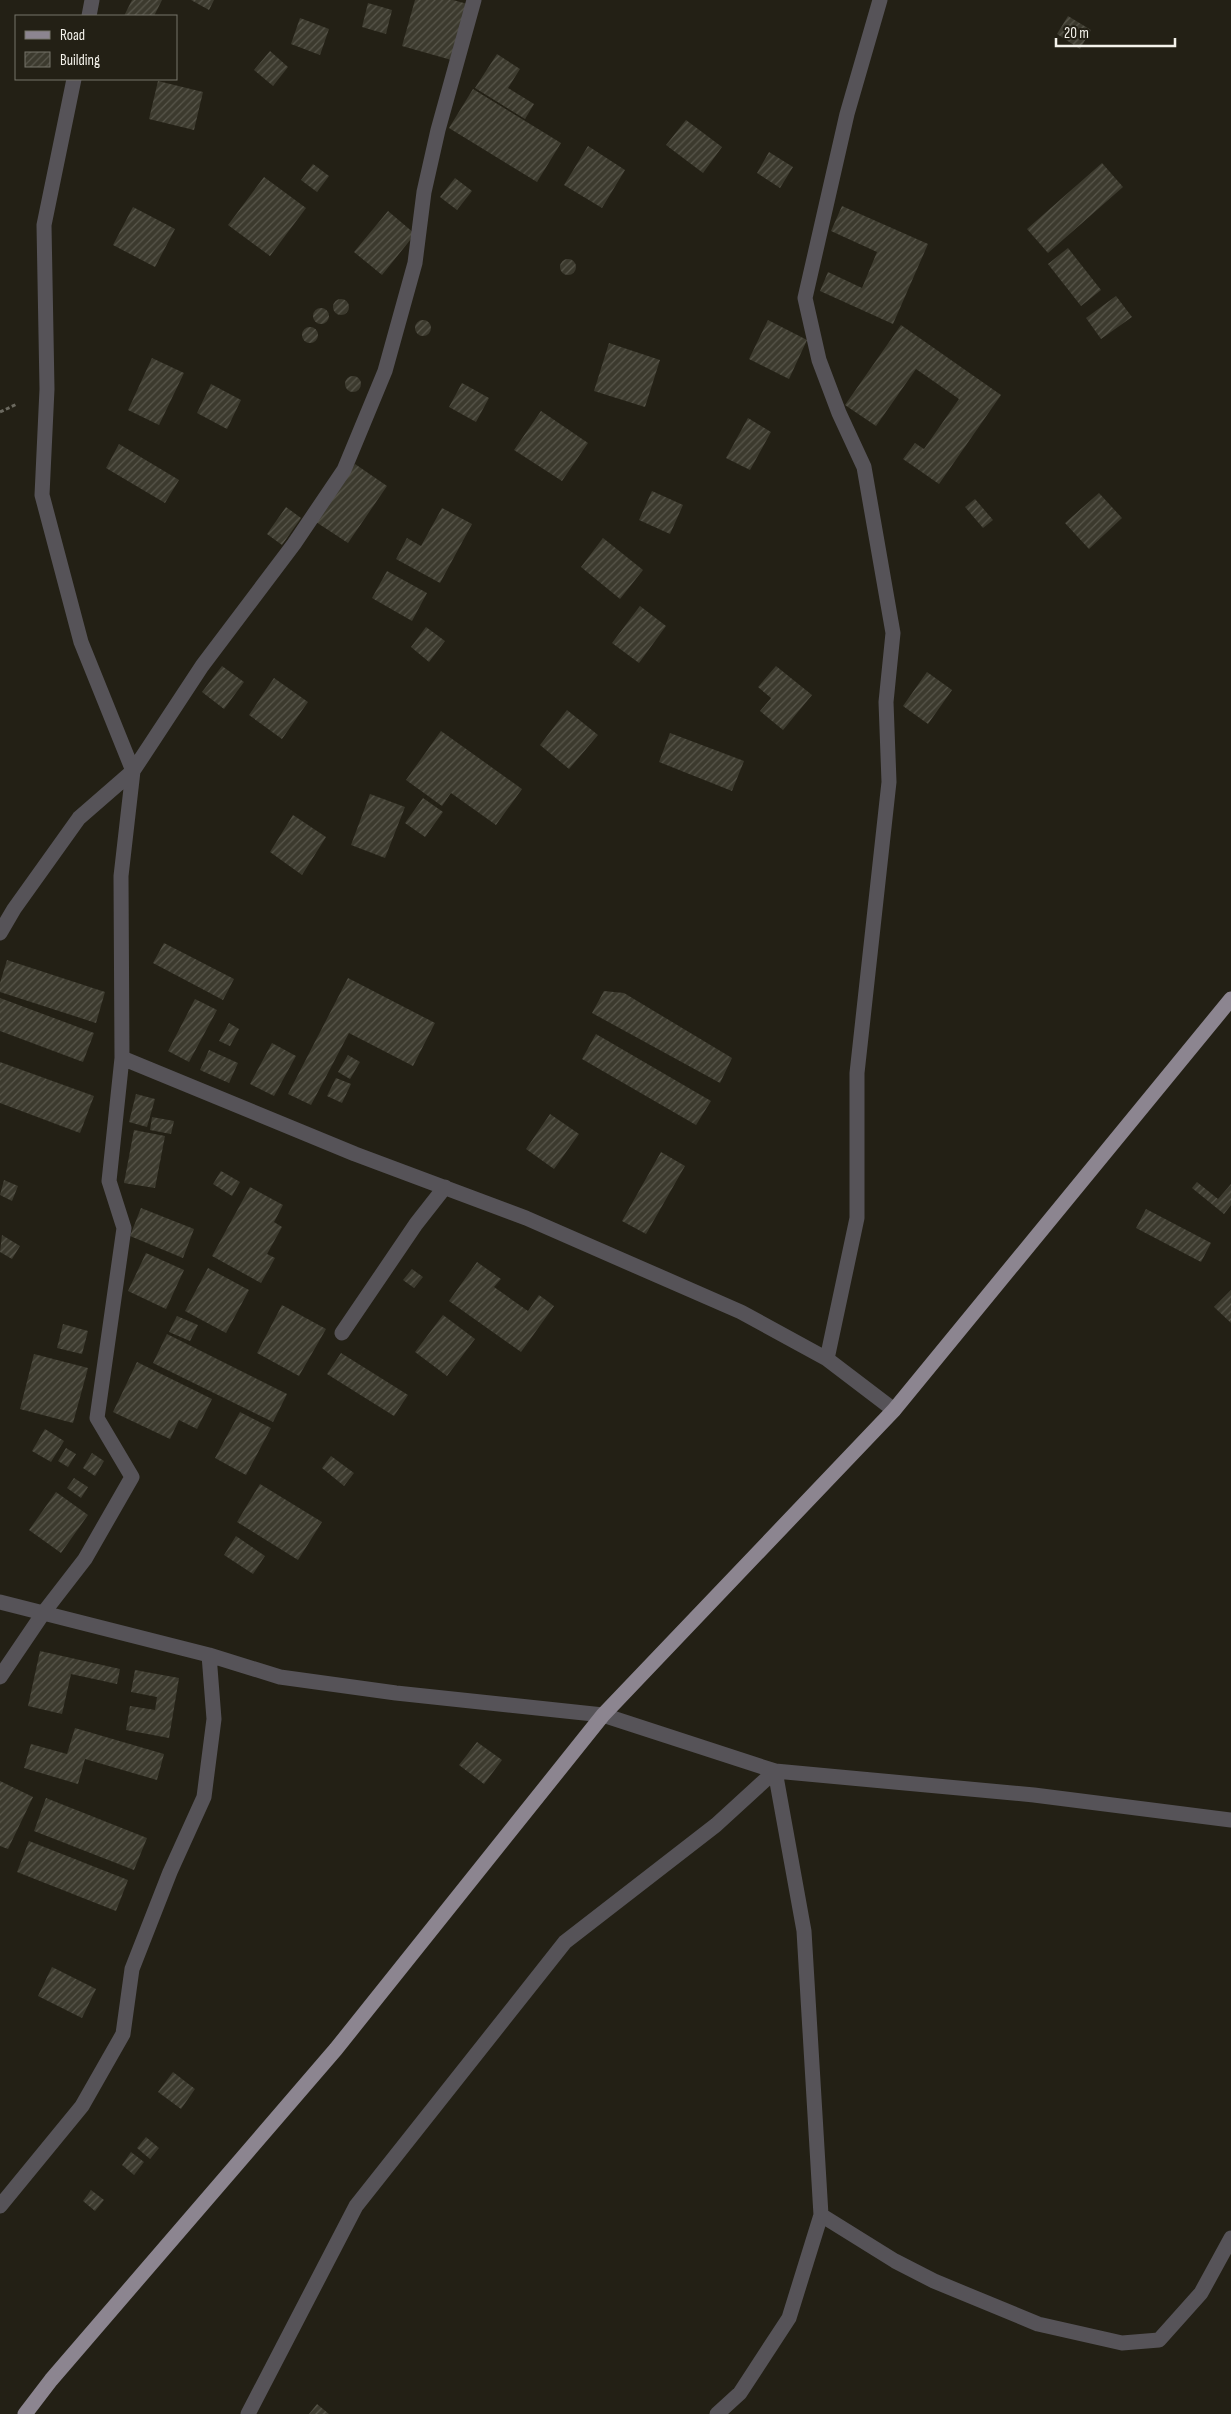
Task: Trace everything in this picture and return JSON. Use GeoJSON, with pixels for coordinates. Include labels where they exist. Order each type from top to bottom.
{"type":"FeatureCollection","features":[{"type":"Feature","properties":{"kind":"main road"},"geometry":{"type":"LineString","coordinates":[[25,2414],[51,2380],[336,2049],[603,1715],[894,1410],[1231,999]]}},
{"type":"Feature","properties":{"kind":"street"},"geometry":{"type":"LineString","coordinates":[[88,15],[92,0]]}},
{"type":"Feature","properties":{"kind":"street"},"geometry":{"type":"LineString","coordinates":[[0,933],[14,909],[79,818],[133,772],[202,666],[294,544],[344,470],[386,371],[415,263],[424,192],[438,130],[474,0]]}},
{"type":"Feature","properties":{"kind":"street"},"geometry":{"type":"LineString","coordinates":[[827,1359],[857,1218],[857,1073],[889,782],[886,702],[893,633],[864,467],[839,413],[819,360],[804,298],[846,114],[880,0]]}},
{"type":"Feature","properties":{"kind":"street"},"geometry":{"type":"LineString","coordinates":[[0,1677],[44,1612],[85,1559],[132,1477],[97,1418],[124,1228],[108,1181],[122,1058],[121,876],[133,772],[81,642],[42,496],[47,389],[44,225],[74,80]]}},
{"type":"Feature","properties":{"kind":"street"},"geometry":{"type":"LineString","coordinates":[[122,1058],[355,1154],[526,1218],[741,1312],[827,1359],[894,1410]]}},
{"type":"Feature","properties":{"kind":"street"},"geometry":{"type":"LineString","coordinates":[[342,1333],[416,1224],[445,1187]]}},
{"type":"Feature","properties":{"kind":"street"},"geometry":{"type":"LineString","coordinates":[[0,1602],[209,1655],[280,1677],[396,1693],[603,1715],[775,1771],[1034,1795],[1231,1820]]}},
{"type":"Feature","properties":{"kind":"street"},"geometry":{"type":"LineString","coordinates":[[0,2206],[82,2106],[123,2034],[132,1970],[170,1872],[204,1797],[214,1719],[209,1655]]}},
{"type":"Feature","properties":{"kind":"street"},"geometry":{"type":"LineString","coordinates":[[717,2414],[740,2393],[789,2318],[821,2215],[804,1931],[775,1771]]}},
{"type":"Feature","properties":{"kind":"street"},"geometry":{"type":"LineString","coordinates":[[248,2414],[356,2206],[565,1942],[716,1825],[775,1771]]}},
{"type":"Feature","properties":{"kind":"street"},"geometry":{"type":"LineString","coordinates":[[821,2215],[894,2261],[934,2282],[1038,2324],[1122,2343],[1159,2340],[1201,2293],[1231,2238]]}},
{"type":"Feature","properties":{"kind":"building"},"geometry":{"type":"Polygon","coordinates":[[[132,0],[162,0],[154,15],[124,15],[132,0]]]}},
{"type":"Feature","properties":{"kind":"building"},"geometry":{"type":"Polygon","coordinates":[[[191,0],[214,0],[209,10],[191,0]]]}},
{"type":"Feature","properties":{"kind":"building"},"geometry":{"type":"Polygon","coordinates":[[[415,0],[453,0],[471,5],[455,61],[402,46],[415,0]]]}},
{"type":"Feature","properties":{"kind":"building"},"geometry":{"type":"Polygon","coordinates":[[[368,3],[392,10],[386,34],[362,27],[368,3]]]}},
{"type":"Feature","properties":{"kind":"building"},"geometry":{"type":"Polygon","coordinates":[[[1068,16],[1091,30],[1080,49],[1057,34],[1068,16]]]}},
{"type":"Feature","properties":{"kind":"building"},"geometry":{"type":"Polygon","coordinates":[[[300,18],[329,29],[320,55],[291,44],[300,18]]]}},
{"type":"Feature","properties":{"kind":"building"},"geometry":{"type":"Polygon","coordinates":[[[270,51],[288,67],[273,86],[254,70],[270,51]]]}},
{"type":"Feature","properties":{"kind":"building"},"geometry":{"type":"Polygon","coordinates":[[[497,54],[520,69],[508,88],[534,104],[525,119],[475,88],[497,54]]]}},
{"type":"Feature","properties":{"kind":"building"},"geometry":{"type":"Polygon","coordinates":[[[158,81],[203,92],[194,130],[149,119],[158,81]]]}},
{"type":"Feature","properties":{"kind":"building"},"geometry":{"type":"Polygon","coordinates":[[[473,89],[561,143],[537,182],[449,128],[473,89]]]}},
{"type":"Feature","properties":{"kind":"building"},"geometry":{"type":"Polygon","coordinates":[[[686,120],[722,147],[703,173],[666,145],[686,120]]]}},
{"type":"Feature","properties":{"kind":"building"},"geometry":{"type":"Polygon","coordinates":[[[588,146],[625,170],[602,208],[564,185],[588,146]]]}},
{"type":"Feature","properties":{"kind":"building"},"geometry":{"type":"Polygon","coordinates":[[[769,152],[793,167],[780,188],[757,173],[769,152]]]}},
{"type":"Feature","properties":{"kind":"building"},"geometry":{"type":"Polygon","coordinates":[[[1102,163],[1123,187],[1048,253],[1027,229],[1102,163]]]}},
{"type":"Feature","properties":{"kind":"building"},"geometry":{"type":"Polygon","coordinates":[[[313,164],[329,176],[317,192],[301,180],[313,164]]]}},
{"type":"Feature","properties":{"kind":"building"},"geometry":{"type":"Polygon","coordinates":[[[264,177],[306,208],[270,256],[228,225],[264,177]]]}},
{"type":"Feature","properties":{"kind":"building"},"geometry":{"type":"Polygon","coordinates":[[[455,178],[472,191],[457,210],[440,197],[455,178]]]}},
{"type":"Feature","properties":{"kind":"building"},"geometry":{"type":"Polygon","coordinates":[[[842,206],[928,244],[893,324],[820,291],[828,272],[862,288],[877,252],[831,231],[842,206]]]}},
{"type":"Feature","properties":{"kind":"building"},"geometry":{"type":"Polygon","coordinates":[[[133,207],[175,229],[155,267],[113,245],[133,207]]]}},
{"type":"Feature","properties":{"kind":"building"},"geometry":{"type":"Polygon","coordinates":[[[388,211],[415,234],[382,275],[354,252],[388,211]]]}},
{"type":"Feature","properties":{"kind":"building"},"geometry":{"type":"Polygon","coordinates":[[[1068,248],[1101,290],[1081,306],[1048,264],[1068,248]]]}},
{"type":"Feature","properties":{"kind":"building"},"geometry":{"type":"Polygon","coordinates":[[[565,259],[571,259],[576,264],[574,273],[565,275],[560,270],[560,264],[565,259]]]}},
{"type":"Feature","properties":{"kind":"building"},"geometry":{"type":"Polygon","coordinates":[[[1116,296],[1132,317],[1101,339],[1086,318],[1116,296]]]}},
{"type":"Feature","properties":{"kind":"building"},"geometry":{"type":"Polygon","coordinates":[[[338,299],[344,299],[349,304],[347,313],[338,315],[333,310],[333,304],[338,299]]]}},
{"type":"Feature","properties":{"kind":"building"},"geometry":{"type":"Polygon","coordinates":[[[318,308],[324,308],[329,313],[327,322],[318,324],[313,319],[313,313],[318,308]]]}},
{"type":"Feature","properties":{"kind":"building"},"geometry":{"type":"Polygon","coordinates":[[[420,320],[426,320],[431,325],[429,334],[420,336],[415,331],[415,325],[420,320]]]}},
{"type":"Feature","properties":{"kind":"building"},"geometry":{"type":"Polygon","coordinates":[[[768,320],[807,340],[789,379],[749,359],[768,320]]]}},
{"type":"Feature","properties":{"kind":"building"},"geometry":{"type":"Polygon","coordinates":[[[901,325],[1001,395],[939,484],[903,459],[915,443],[924,449],[959,399],[916,369],[876,426],[845,405],[901,325]]]}},
{"type":"Feature","properties":{"kind":"building"},"geometry":{"type":"Polygon","coordinates":[[[307,327],[313,327],[318,332],[316,341],[307,343],[302,338],[302,332],[307,327]]]}},
{"type":"Feature","properties":{"kind":"building"},"geometry":{"type":"Polygon","coordinates":[[[609,343],[660,360],[645,407],[594,391],[609,343]]]}},
{"type":"Feature","properties":{"kind":"building"},"geometry":{"type":"Polygon","coordinates":[[[152,358],[184,373],[159,425],[128,410],[152,358]]]}},
{"type":"Feature","properties":{"kind":"building"},"geometry":{"type":"Polygon","coordinates":[[[350,376],[356,376],[361,381],[359,390],[350,392],[345,387],[345,381],[350,376]]]}},
{"type":"Feature","properties":{"kind":"building"},"geometry":{"type":"Polygon","coordinates":[[[462,383],[489,398],[476,422],[449,407],[462,383]]]}},
{"type":"Feature","properties":{"kind":"building"},"geometry":{"type":"Polygon","coordinates":[[[211,384],[241,400],[227,429],[197,413],[211,384]]]}},
{"type":"Feature","properties":{"kind":"building"},"geometry":{"type":"Polygon","coordinates":[[[541,411],[588,443],[562,481],[514,450],[541,411]]]}},
{"type":"Feature","properties":{"kind":"building"},"geometry":{"type":"Polygon","coordinates":[[[748,418],[771,432],[750,470],[726,458],[748,418]]]}},
{"type":"Feature","properties":{"kind":"building"},"geometry":{"type":"Polygon","coordinates":[[[119,444],[179,480],[165,503],[106,468],[119,444]]]}},
{"type":"Feature","properties":{"kind":"building"},"geometry":{"type":"Polygon","coordinates":[[[355,464],[387,486],[348,543],[316,522],[355,464]]]}},
{"type":"Feature","properties":{"kind":"building"},"geometry":{"type":"Polygon","coordinates":[[[652,491],[683,505],[670,534],[639,520],[652,491]]]}},
{"type":"Feature","properties":{"kind":"building"},"geometry":{"type":"Polygon","coordinates":[[[1099,493],[1122,518],[1089,549],[1065,523],[1099,493]]]}},
{"type":"Feature","properties":{"kind":"building"},"geometry":{"type":"Polygon","coordinates":[[[975,499],[993,520],[983,528],[965,507],[975,499]]]}},
{"type":"Feature","properties":{"kind":"building"},"geometry":{"type":"Polygon","coordinates":[[[286,507],[301,518],[282,545],[267,534],[286,507]]]}},
{"type":"Feature","properties":{"kind":"building"},"geometry":{"type":"Polygon","coordinates":[[[442,508],[472,524],[440,583],[396,559],[407,538],[421,546],[442,508]]]}},
{"type":"Feature","properties":{"kind":"building"},"geometry":{"type":"Polygon","coordinates":[[[603,538],[643,570],[620,599],[581,567],[603,538]]]}},
{"type":"Feature","properties":{"kind":"building"},"geometry":{"type":"Polygon","coordinates":[[[387,571],[427,593],[412,621],[372,598],[387,571]]]}},
{"type":"Feature","properties":{"kind":"building"},"geometry":{"type":"Polygon","coordinates":[[[640,606],[666,626],[639,663],[612,643],[640,606]]]}},
{"type":"Feature","properties":{"kind":"building"},"geometry":{"type":"Polygon","coordinates":[[[426,627],[445,641],[429,662],[411,647],[426,627]]]}},
{"type":"Feature","properties":{"kind":"building"},"geometry":{"type":"Polygon","coordinates":[[[222,666],[244,682],[224,709],[202,692],[222,666]]]}},
{"type":"Feature","properties":{"kind":"building"},"geometry":{"type":"Polygon","coordinates":[[[776,666],[812,695],[783,730],[760,711],[771,698],[758,687],[776,666]]]}},
{"type":"Feature","properties":{"kind":"building"},"geometry":{"type":"Polygon","coordinates":[[[927,672],[952,690],[928,724],[903,706],[927,672]]]}},
{"type":"Feature","properties":{"kind":"building"},"geometry":{"type":"Polygon","coordinates":[[[274,678],[308,702],[282,739],[249,715],[274,678]]]}},
{"type":"Feature","properties":{"kind":"building"},"geometry":{"type":"Polygon","coordinates":[[[567,710],[598,735],[569,769],[540,745],[567,710]]]}},
{"type":"Feature","properties":{"kind":"building"},"geometry":{"type":"Polygon","coordinates":[[[441,731],[522,789],[496,825],[451,793],[442,806],[406,780],[441,731]]]}},
{"type":"Feature","properties":{"kind":"building"},"geometry":{"type":"Polygon","coordinates":[[[670,733],[744,761],[732,791],[659,762],[670,733]]]}},
{"type":"Feature","properties":{"kind":"building"},"geometry":{"type":"Polygon","coordinates":[[[370,794],[405,807],[385,858],[351,845],[370,794]]]}},
{"type":"Feature","properties":{"kind":"building"},"geometry":{"type":"Polygon","coordinates":[[[423,798],[443,812],[425,837],[405,823],[423,798]]]}},
{"type":"Feature","properties":{"kind":"building"},"geometry":{"type":"Polygon","coordinates":[[[293,815],[326,837],[302,875],[270,852],[293,815]]]}},
{"type":"Feature","properties":{"kind":"building"},"geometry":{"type":"Polygon","coordinates":[[[164,943],[234,979],[223,1000],[153,963],[164,943]]]}},
{"type":"Feature","properties":{"kind":"building"},"geometry":{"type":"Polygon","coordinates":[[[7,960],[105,992],[96,1023],[0,992],[0,983],[7,960]]]}},
{"type":"Feature","properties":{"kind":"building"},"geometry":{"type":"Polygon","coordinates":[[[348,978],[435,1023],[413,1066],[349,1033],[311,1105],[288,1094],[348,978]]]}},
{"type":"Feature","properties":{"kind":"building"},"geometry":{"type":"Polygon","coordinates":[[[604,991],[624,993],[732,1058],[720,1083],[592,1013],[604,991]]]}},
{"type":"Feature","properties":{"kind":"building"},"geometry":{"type":"Polygon","coordinates":[[[0,998],[94,1033],[83,1062],[0,1031],[0,998]]]}},
{"type":"Feature","properties":{"kind":"building"},"geometry":{"type":"Polygon","coordinates":[[[195,999],[217,1010],[189,1062],[168,1051],[195,999]]]}},
{"type":"Feature","properties":{"kind":"building"},"geometry":{"type":"Polygon","coordinates":[[[229,1023],[239,1029],[230,1046],[219,1041],[229,1023]]]}},
{"type":"Feature","properties":{"kind":"building"},"geometry":{"type":"Polygon","coordinates":[[[596,1034],[711,1101],[696,1125],[582,1059],[596,1034]]]}},
{"type":"Feature","properties":{"kind":"building"},"geometry":{"type":"Polygon","coordinates":[[[272,1043],[296,1056],[274,1096],[250,1084],[272,1043]]]}},
{"type":"Feature","properties":{"kind":"building"},"geometry":{"type":"Polygon","coordinates":[[[209,1050],[238,1063],[229,1083],[200,1070],[209,1050]]]}},
{"type":"Feature","properties":{"kind":"building"},"geometry":{"type":"Polygon","coordinates":[[[348,1055],[360,1062],[350,1079],[338,1072],[348,1055]]]}},
{"type":"Feature","properties":{"kind":"building"},"geometry":{"type":"Polygon","coordinates":[[[0,1062],[94,1096],[80,1133],[0,1103],[0,1062]]]}},
{"type":"Feature","properties":{"kind":"building"},"geometry":{"type":"Polygon","coordinates":[[[336,1078],[351,1084],[342,1103],[327,1096],[336,1078]]]}},
{"type":"Feature","properties":{"kind":"building"},"geometry":{"type":"Polygon","coordinates":[[[136,1094],[155,1099],[147,1127],[129,1122],[136,1094]]]}},
{"type":"Feature","properties":{"kind":"building"},"geometry":{"type":"Polygon","coordinates":[[[550,1114],[579,1134],[554,1169],[526,1149],[550,1114]]]}},
{"type":"Feature","properties":{"kind":"building"},"geometry":{"type":"Polygon","coordinates":[[[152,1117],[174,1121],[171,1134],[150,1130],[152,1117]]]}},
{"type":"Feature","properties":{"kind":"building"},"geometry":{"type":"Polygon","coordinates":[[[134,1130],[165,1136],[155,1188],[124,1183],[134,1130]]]}},
{"type":"Feature","properties":{"kind":"building"},"geometry":{"type":"Polygon","coordinates":[[[661,1152],[685,1166],[646,1234],[622,1221],[661,1152]]]}},
{"type":"Feature","properties":{"kind":"building"},"geometry":{"type":"Polygon","coordinates":[[[221,1171],[240,1182],[232,1196],[213,1184],[221,1171]]]}},
{"type":"Feature","properties":{"kind":"building"},"geometry":{"type":"Polygon","coordinates":[[[4,1180],[18,1186],[12,1201],[0,1195],[4,1180]]]}},
{"type":"Feature","properties":{"kind":"building"},"geometry":{"type":"Polygon","coordinates":[[[1197,1182],[1218,1199],[1231,1184],[1231,1205],[1224,1214],[1192,1188],[1197,1182]]]}},
{"type":"Feature","properties":{"kind":"building"},"geometry":{"type":"Polygon","coordinates":[[[250,1187],[283,1205],[274,1222],[282,1227],[267,1254],[275,1258],[261,1283],[212,1256],[250,1187]]]}},
{"type":"Feature","properties":{"kind":"building"},"geometry":{"type":"Polygon","coordinates":[[[141,1208],[194,1229],[183,1258],[130,1236],[141,1208]]]}},
{"type":"Feature","properties":{"kind":"building"},"geometry":{"type":"Polygon","coordinates":[[[1146,1209],[1211,1243],[1201,1262],[1136,1228],[1146,1209]]]}},
{"type":"Feature","properties":{"kind":"building"},"geometry":{"type":"Polygon","coordinates":[[[2,1235],[20,1246],[12,1259],[0,1252],[2,1235]]]}},
{"type":"Feature","properties":{"kind":"building"},"geometry":{"type":"Polygon","coordinates":[[[146,1253],[184,1270],[166,1309],[128,1291],[146,1253]]]}},
{"type":"Feature","properties":{"kind":"building"},"geometry":{"type":"Polygon","coordinates":[[[477,1262],[501,1279],[494,1287],[528,1311],[539,1295],[554,1306],[521,1352],[449,1301],[477,1262]]]}},
{"type":"Feature","properties":{"kind":"building"},"geometry":{"type":"Polygon","coordinates":[[[208,1268],[249,1290],[226,1333],[185,1311],[208,1268]]]}},
{"type":"Feature","properties":{"kind":"building"},"geometry":{"type":"Polygon","coordinates":[[[412,1269],[423,1277],[414,1288],[403,1280],[412,1269]]]}},
{"type":"Feature","properties":{"kind":"building"},"geometry":{"type":"Polygon","coordinates":[[[1231,1290],[1231,1323],[1214,1307],[1231,1290]]]}},
{"type":"Feature","properties":{"kind":"building"},"geometry":{"type":"Polygon","coordinates":[[[282,1305],[326,1329],[299,1376],[257,1353],[282,1305]]]}},
{"type":"Feature","properties":{"kind":"building"},"geometry":{"type":"Polygon","coordinates":[[[443,1315],[475,1339],[447,1376],[415,1352],[443,1315]]]}},
{"type":"Feature","properties":{"kind":"building"},"geometry":{"type":"Polygon","coordinates":[[[177,1316],[198,1325],[190,1341],[169,1332],[177,1316]]]}},
{"type":"Feature","properties":{"kind":"building"},"geometry":{"type":"Polygon","coordinates":[[[63,1324],[88,1331],[82,1354],[57,1348],[63,1324]]]}},
{"type":"Feature","properties":{"kind":"building"},"geometry":{"type":"Polygon","coordinates":[[[167,1334],[287,1394],[273,1422],[153,1363],[167,1334]]]}},
{"type":"Feature","properties":{"kind":"building"},"geometry":{"type":"Polygon","coordinates":[[[341,1353],[408,1395],[394,1416],[327,1374],[341,1353]]]}},
{"type":"Feature","properties":{"kind":"building"},"geometry":{"type":"Polygon","coordinates":[[[34,1354],[88,1368],[73,1423],[20,1409],[34,1354]]]}},
{"type":"Feature","properties":{"kind":"building"},"geometry":{"type":"Polygon","coordinates":[[[137,1362],[212,1399],[197,1429],[179,1420],[170,1439],[113,1412],[137,1362]]]}},
{"type":"Feature","properties":{"kind":"building"},"geometry":{"type":"Polygon","coordinates":[[[240,1412],[271,1428],[246,1475],[215,1458],[240,1412]]]}},
{"type":"Feature","properties":{"kind":"building"},"geometry":{"type":"Polygon","coordinates":[[[45,1429],[64,1441],[51,1462],[32,1451],[45,1429]]]}},
{"type":"Feature","properties":{"kind":"building"},"geometry":{"type":"Polygon","coordinates":[[[66,1448],[76,1454],[68,1467],[58,1461],[66,1448]]]}},
{"type":"Feature","properties":{"kind":"building"},"geometry":{"type":"Polygon","coordinates":[[[92,1453],[104,1461],[95,1476],[83,1468],[92,1453]]]}},
{"type":"Feature","properties":{"kind":"building"},"geometry":{"type":"Polygon","coordinates":[[[331,1456],[354,1473],[344,1486],[322,1468],[331,1456]]]}},
{"type":"Feature","properties":{"kind":"building"},"geometry":{"type":"Polygon","coordinates":[[[74,1478],[88,1487],[81,1498],[67,1488],[74,1478]]]}},
{"type":"Feature","properties":{"kind":"building"},"geometry":{"type":"Polygon","coordinates":[[[260,1484],[322,1522],[298,1560],[237,1522],[260,1484]]]}},
{"type":"Feature","properties":{"kind":"building"},"geometry":{"type":"Polygon","coordinates":[[[56,1492],[88,1515],[61,1553],[29,1530],[56,1492]]]}},
{"type":"Feature","properties":{"kind":"building"},"geometry":{"type":"Polygon","coordinates":[[[236,1536],[265,1556],[253,1574],[224,1555],[236,1536]]]}},
{"type":"Feature","properties":{"kind":"building"},"geometry":{"type":"Polygon","coordinates":[[[40,1651],[120,1669],[117,1684],[71,1674],[62,1714],[28,1706],[40,1651]]]}},
{"type":"Feature","properties":{"kind":"building"},"geometry":{"type":"Polygon","coordinates":[[[135,1670],[179,1678],[169,1738],[126,1730],[130,1706],[155,1710],[157,1697],[131,1692],[135,1670]]]}},
{"type":"Feature","properties":{"kind":"building"},"geometry":{"type":"Polygon","coordinates":[[[75,1728],[164,1754],[157,1780],[85,1759],[78,1784],[24,1768],[31,1744],[67,1754],[75,1728]]]}},
{"type":"Feature","properties":{"kind":"building"},"geometry":{"type":"Polygon","coordinates":[[[477,1742],[502,1760],[484,1784],[459,1765],[477,1742]]]}},
{"type":"Feature","properties":{"kind":"building"},"geometry":{"type":"Polygon","coordinates":[[[0,1781],[33,1797],[8,1849],[0,1846],[0,1781]]]}},
{"type":"Feature","properties":{"kind":"building"},"geometry":{"type":"Polygon","coordinates":[[[46,1798],[147,1838],[134,1870],[34,1831],[46,1798]]]}},
{"type":"Feature","properties":{"kind":"building"},"geometry":{"type":"Polygon","coordinates":[[[29,1841],[128,1880],[116,1911],[17,1872],[29,1841]]]}},
{"type":"Feature","properties":{"kind":"building"},"geometry":{"type":"Polygon","coordinates":[[[52,1967],[96,1989],[82,2018],[38,1996],[52,1967]]]}},
{"type":"Feature","properties":{"kind":"building"},"geometry":{"type":"Polygon","coordinates":[[[173,2072],[195,2089],[181,2109],[158,2092],[173,2072]]]}},
{"type":"Feature","properties":{"kind":"building"},"geometry":{"type":"Polygon","coordinates":[[[146,2137],[159,2148],[150,2159],[137,2148],[146,2137]]]}},
{"type":"Feature","properties":{"kind":"building"},"geometry":{"type":"Polygon","coordinates":[[[131,2152],[144,2162],[134,2175],[122,2165],[131,2152]]]}},
{"type":"Feature","properties":{"kind":"building"},"geometry":{"type":"Polygon","coordinates":[[[91,2190],[104,2200],[95,2211],[83,2201],[91,2190]]]}},
{"type":"Feature","properties":{"kind":"building"},"geometry":{"type":"Polygon","coordinates":[[[317,2404],[329,2414],[309,2414],[317,2404]]]}}]}
